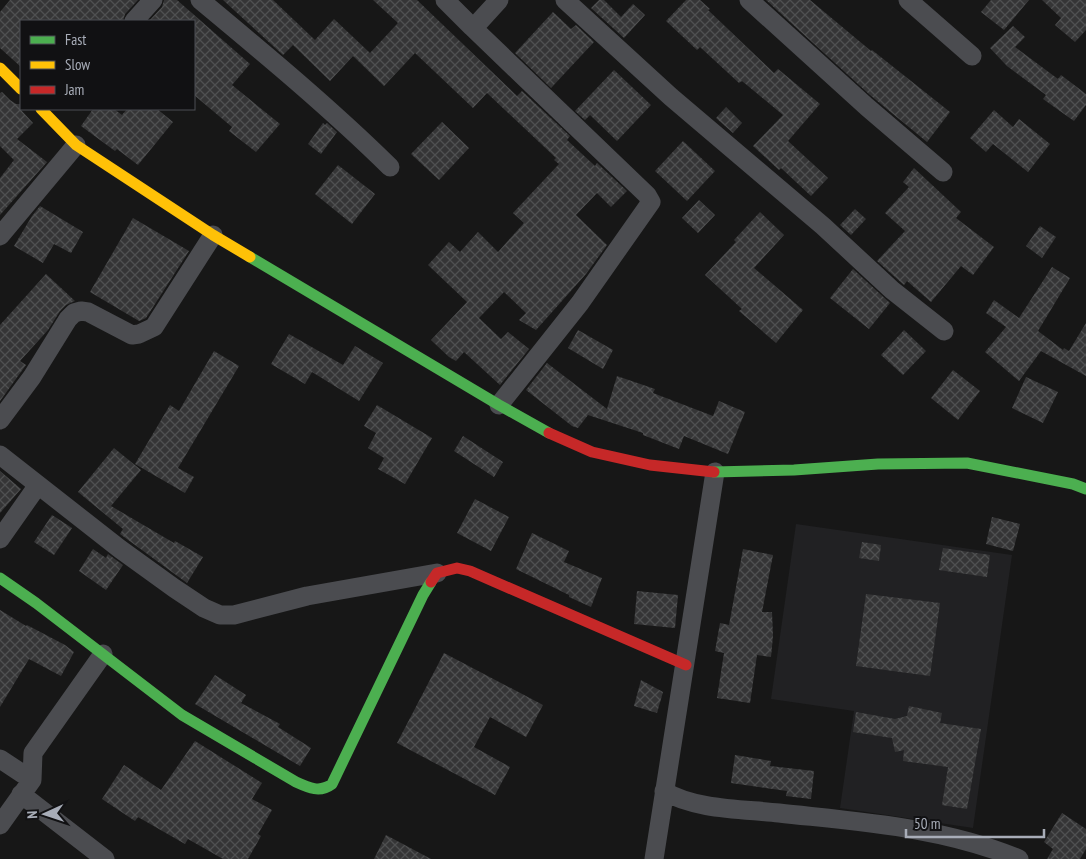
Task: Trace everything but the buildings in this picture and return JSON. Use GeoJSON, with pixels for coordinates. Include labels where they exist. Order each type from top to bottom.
{"type":"FeatureCollection","features":[{"type":"Feature","properties":{"kind":"street"},"geometry":{"type":"LineString","coordinates":[[135,20],[153,0]]}},
{"type":"Feature","properties":{"kind":"street"},"geometry":{"type":"LineString","coordinates":[[200,0],[281,68],[390,167]]}},
{"type":"Feature","properties":{"kind":"street"},"geometry":{"type":"LineString","coordinates":[[445,0],[647,195],[650,202],[580,303],[498,405]]}},
{"type":"Feature","properties":{"kind":"street"},"geometry":{"type":"LineString","coordinates":[[472,27],[499,0]]}},
{"type":"Feature","properties":{"kind":"street"},"geometry":{"type":"LineString","coordinates":[[565,0],[671,97],[823,226],[892,290],[944,331]]}},
{"type":"Feature","properties":{"kind":"street"},"geometry":{"type":"LineString","coordinates":[[749,0],[866,107],[943,172]]}},
{"type":"Feature","properties":{"kind":"street"},"geometry":{"type":"LineString","coordinates":[[908,0],[972,56]]}},
{"type":"Feature","properties":{"kind":"street"},"geometry":{"type":"LineString","coordinates":[[0,68],[20,88]]}},
{"type":"Feature","properties":{"kind":"street"},"geometry":{"type":"LineString","coordinates":[[50,112],[76,145],[213,235],[498,405],[543,430],[592,452],[650,465],[715,472],[794,470],[878,464],[967,463],[1073,484],[1086,489]]}},
{"type":"Feature","properties":{"kind":"street"},"geometry":{"type":"LineString","coordinates":[[0,236],[76,145]]}},
{"type":"Feature","properties":{"kind":"street"},"geometry":{"type":"LineString","coordinates":[[0,420],[32,378],[60,330],[74,313],[88,312],[132,335],[139,334],[154,326],[213,235]]}},
{"type":"Feature","properties":{"kind":"street"},"geometry":{"type":"LineString","coordinates":[[0,454],[120,549],[204,608],[220,615],[234,615],[307,596],[457,568],[470,571],[686,665]]}},
{"type":"Feature","properties":{"kind":"street"},"geometry":{"type":"LineString","coordinates":[[654,859],[715,472]]}},
{"type":"Feature","properties":{"kind":"street"},"geometry":{"type":"LineString","coordinates":[[0,539],[38,485]]}},
{"type":"Feature","properties":{"kind":"street"},"geometry":{"type":"LineString","coordinates":[[0,578],[36,603],[182,715],[296,782],[312,790],[320,791],[327,789],[332,784],[423,595],[437,573]]}},
{"type":"Feature","properties":{"kind":"street"},"geometry":{"type":"LineString","coordinates":[[0,825],[27,787],[33,753],[102,654]]}},
{"type":"Feature","properties":{"kind":"street"},"geometry":{"type":"LineString","coordinates":[[0,759],[27,787],[105,859]]}},
{"type":"Feature","properties":{"kind":"street"},"geometry":{"type":"LineString","coordinates":[[664,790],[702,805],[905,827],[992,854],[1018,859]]}},
{"type":"Feature","properties":{"kind":"shaded area"},"geometry":{"type":"Polygon","coordinates":[[[796,524],[1012,555],[973,828],[840,808],[854,711],[771,699],[796,524]]]}},
{"type":"Feature","properties":{"kind":"traffic: fast"},"geometry":{"type":"LineString","coordinates":[[250,257],[549,433]]}},
{"type":"Feature","properties":{"kind":"traffic: fast"},"geometry":{"type":"LineString","coordinates":[[714,472],[794,470],[878,464],[967,463],[1073,484],[1086,489]]}},
{"type":"Feature","properties":{"kind":"traffic: fast"},"geometry":{"type":"LineString","coordinates":[[0,578],[36,603],[182,715],[296,782],[310,788],[319,789],[332,784],[431,582]]}},
{"type":"Feature","properties":{"kind":"traffic: slow"},"geometry":{"type":"LineString","coordinates":[[0,68],[20,88]]}},
{"type":"Feature","properties":{"kind":"traffic: slow"},"geometry":{"type":"LineString","coordinates":[[42,110],[76,145],[213,235],[250,257]]}},
{"type":"Feature","properties":{"kind":"traffic: jam"},"geometry":{"type":"LineString","coordinates":[[549,433],[592,452],[650,465],[714,472]]}},
{"type":"Feature","properties":{"kind":"traffic: jam"},"geometry":{"type":"LineString","coordinates":[[431,582],[437,573],[457,568],[470,571],[686,665]]}}]}
